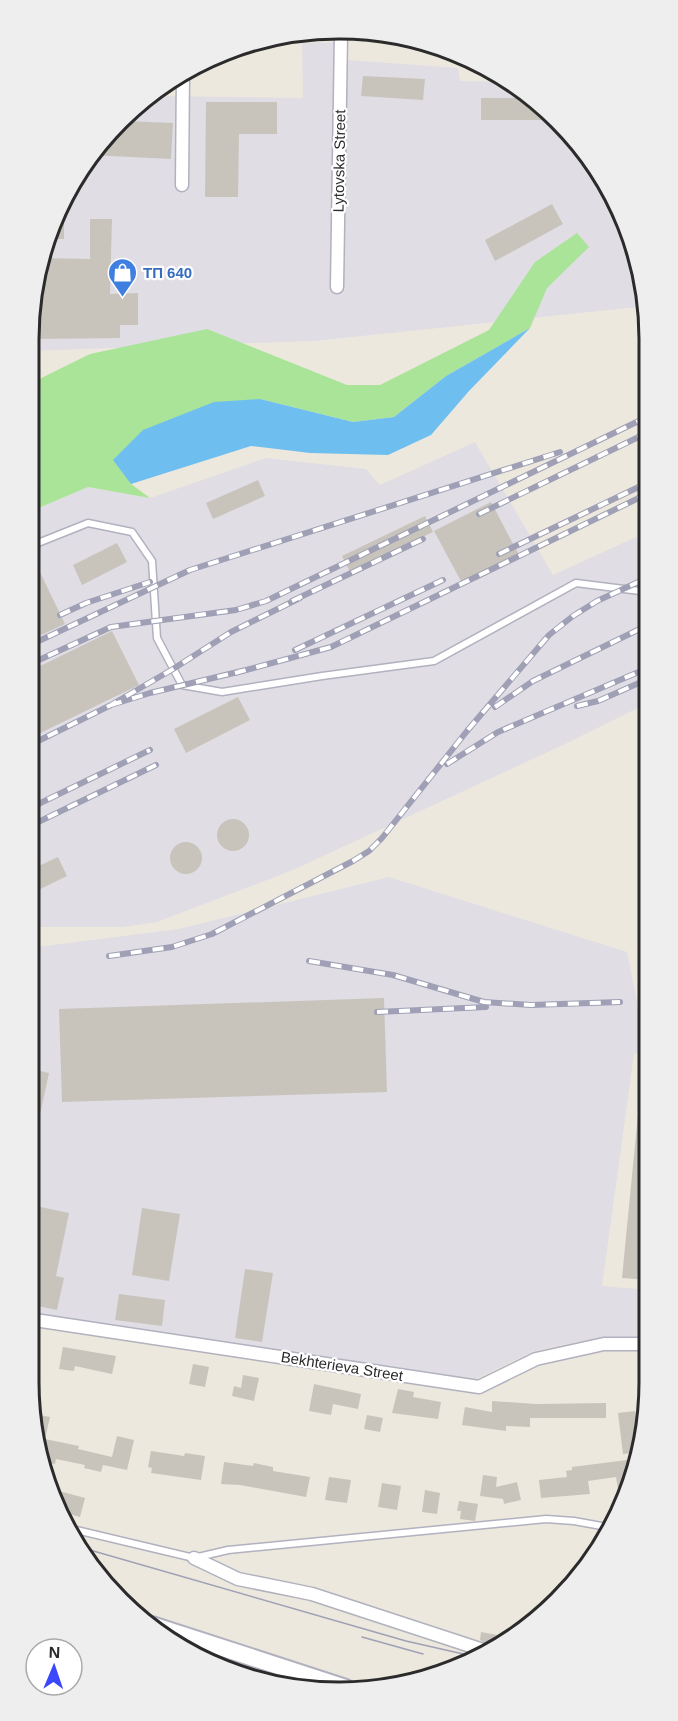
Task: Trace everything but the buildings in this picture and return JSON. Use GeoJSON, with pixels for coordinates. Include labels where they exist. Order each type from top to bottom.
{"type":"FeatureCollection","features":[{"type":"Feature","properties":{"kind":"main road"},"geometry":{"type":"LineString","coordinates":[[174,1632],[325,1681]]}},
{"type":"Feature","properties":{"kind":"street","name":"Lytovska Street"},"geometry":{"type":"LineString","coordinates":[[337,287],[341,39]]}},
{"type":"Feature","properties":{"kind":"street"},"geometry":{"type":"LineString","coordinates":[[182,185],[183,83]]}},
{"type":"Feature","properties":{"kind":"street","name":"Bekhterieva Street"},"geometry":{"type":"LineString","coordinates":[[39,1321],[479,1387],[536,1359],[604,1344],[639,1344]]}},
{"type":"Feature","properties":{"kind":"street"},"geometry":{"type":"LineString","coordinates":[[194,1558],[238,1580],[312,1594],[477,1648]]}},
{"type":"Feature","properties":{"kind":"lane"},"geometry":{"type":"LineString","coordinates":[[39,543],[88,523],[132,532],[152,561],[157,638],[182,685],[222,692],[322,676],[434,662],[576,584],[639,591]]}},
{"type":"Feature","properties":{"kind":"lane"},"geometry":{"type":"LineString","coordinates":[[78,1530],[194,1558],[228,1550],[546,1519],[602,1526]]}},
{"type":"Feature","properties":{"kind":"shaded area"},"geometry":{"type":"Polygon","coordinates":[[[347,42],[348,60],[458,68],[460,81],[493,82],[522,101],[565,141],[599,189],[616,224],[629,261],[637,307],[314,341],[39,351],[42,300],[49,261],[55,243],[79,189],[113,141],[141,113],[163,96],[303,98],[302,43],[347,42]]]}},
{"type":"Feature","properties":{"kind":"shaded area"},"geometry":{"type":"Polygon","coordinates":[[[475,442],[553,575],[639,536],[639,707],[293,870],[157,922],[123,927],[39,927],[39,508],[88,487],[150,498],[266,458],[366,469],[380,485],[475,442]]]}},
{"type":"Feature","properties":{"kind":"shaded area"},"geometry":{"type":"Polygon","coordinates":[[[389,877],[627,952],[639,1012],[639,1053],[634,1054],[602,1286],[639,1289],[639,1337],[602,1337],[534,1351],[476,1379],[39,1314],[39,947],[179,929],[389,877]]]}},
{"type":"Feature","properties":{"kind":"green space"},"geometry":{"type":"Polygon","coordinates":[[[577,233],[589,247],[547,288],[530,328],[446,376],[394,417],[353,422],[260,399],[131,484],[150,498],[88,487],[39,508],[39,379],[90,354],[207,329],[347,385],[380,385],[489,330],[535,262],[577,233]]]}},
{"type":"Feature","properties":{"kind":"water"},"geometry":{"type":"Polygon","coordinates":[[[530,328],[469,391],[431,435],[388,455],[310,453],[251,446],[131,484],[113,460],[143,430],[214,402],[260,399],[353,422],[394,417],[446,376],[530,328]]]}},
{"type":"Feature","properties":{"kind":"tram line"},"geometry":{"type":"LineString","coordinates":[[91,1550],[406,1641],[465,1654]]}},
{"type":"Feature","properties":{"kind":"tram line"},"geometry":{"type":"LineString","coordinates":[[362,1637],[423,1654]]}},
{"type":"Feature","properties":{"kind":"railway"},"geometry":{"type":"LineString","coordinates":[[39,660],[111,627],[236,610],[266,601],[639,421]]}},
{"type":"Feature","properties":{"kind":"railway"},"geometry":{"type":"LineString","coordinates":[[479,514],[639,437]]}},
{"type":"Feature","properties":{"kind":"railway"},"geometry":{"type":"LineString","coordinates":[[39,641],[190,570],[560,452]]}},
{"type":"Feature","properties":{"kind":"railway"},"geometry":{"type":"LineString","coordinates":[[499,554],[639,487]]}},
{"type":"Feature","properties":{"kind":"railway"},"geometry":{"type":"LineString","coordinates":[[235,673],[331,647],[639,498]]}},
{"type":"Feature","properties":{"kind":"railway"},"geometry":{"type":"LineString","coordinates":[[292,601],[423,539]]}},
{"type":"Feature","properties":{"kind":"railway"},"geometry":{"type":"LineString","coordinates":[[295,650],[443,580]]}},
{"type":"Feature","properties":{"kind":"railway"},"geometry":{"type":"LineString","coordinates":[[60,615],[86,603],[150,582]]}},
{"type":"Feature","properties":{"kind":"railway"},"geometry":{"type":"LineString","coordinates":[[109,956],[172,947],[212,934],[369,851],[549,635],[597,601],[639,582]]}},
{"type":"Feature","properties":{"kind":"railway"},"geometry":{"type":"LineString","coordinates":[[39,741],[111,705],[231,632],[300,598]]}},
{"type":"Feature","properties":{"kind":"railway"},"geometry":{"type":"LineString","coordinates":[[495,707],[533,681],[639,629]]}},
{"type":"Feature","properties":{"kind":"railway"},"geometry":{"type":"LineString","coordinates":[[111,705],[150,693],[242,671]]}},
{"type":"Feature","properties":{"kind":"railway"},"geometry":{"type":"LineString","coordinates":[[447,764],[498,732],[639,672]]}},
{"type":"Feature","properties":{"kind":"railway"},"geometry":{"type":"LineString","coordinates":[[577,706],[598,701],[639,683]]}},
{"type":"Feature","properties":{"kind":"railway"},"geometry":{"type":"LineString","coordinates":[[39,804],[150,750]]}},
{"type":"Feature","properties":{"kind":"railway"},"geometry":{"type":"LineString","coordinates":[[39,822],[156,765]]}},
{"type":"Feature","properties":{"kind":"railway"},"geometry":{"type":"LineString","coordinates":[[309,961],[393,975],[484,1002],[531,1005],[620,1002]]}},
{"type":"Feature","properties":{"kind":"railway"},"geometry":{"type":"LineString","coordinates":[[377,1012],[486,1007]]}},
{"type":"Feature","properties":{"kind":"place","name":"ТП 640"},"geometry":{"type":"Point","coordinates":[122,298]}}]}
